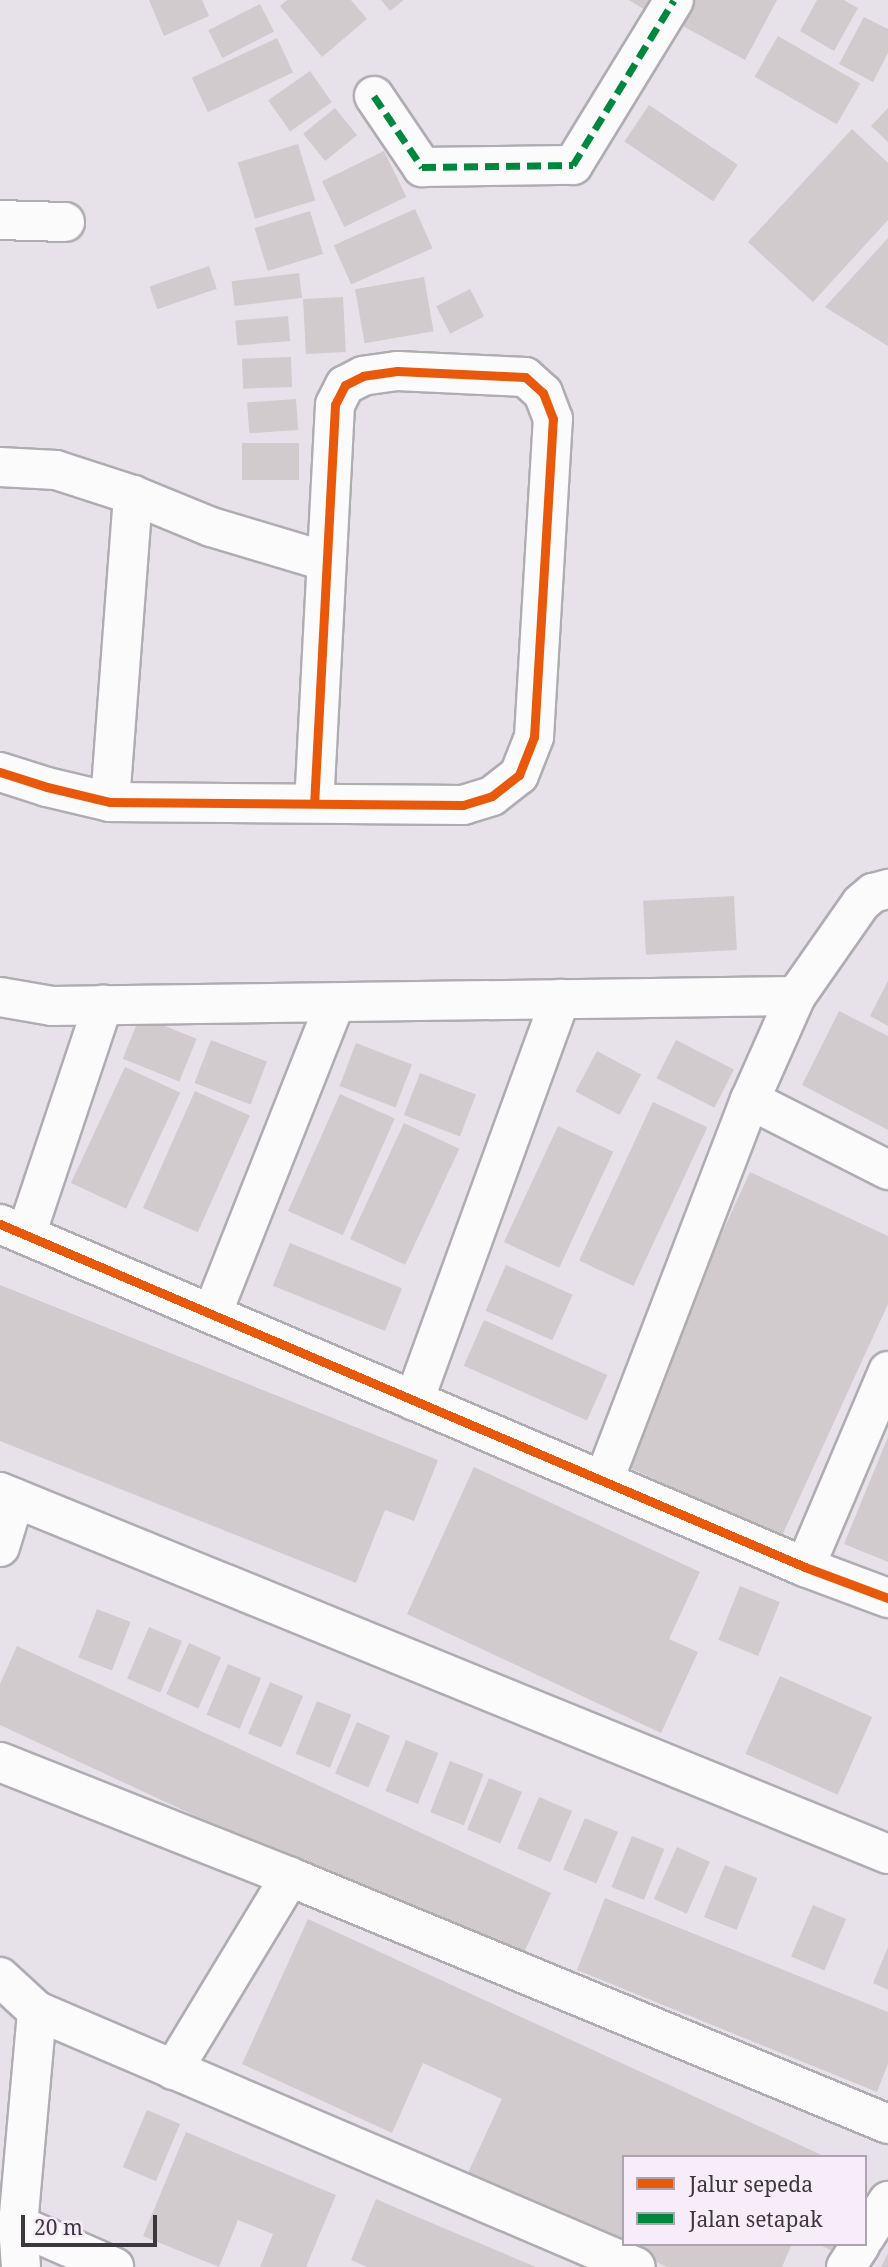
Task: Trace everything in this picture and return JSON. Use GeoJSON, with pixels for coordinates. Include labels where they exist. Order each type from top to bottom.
{"type":"FeatureCollection","features":[{"type":"Feature","properties":{"kind":"street"},"geometry":{"type":"LineString","coordinates":[[374,96],[422,167],[573,165],[674,0]]}},
{"type":"Feature","properties":{"kind":"street"},"geometry":{"type":"LineString","coordinates":[[0,220],[65,222]]}},
{"type":"Feature","properties":{"kind":"street"},"geometry":{"type":"LineString","coordinates":[[0,772],[47,787],[110,802],[463,805],[492,796],[519,775],[534,737],[553,419],[543,393],[525,377],[397,371],[363,376],[345,385],[335,405],[314,802]]}},
{"type":"Feature","properties":{"kind":"street"},"geometry":{"type":"LineString","coordinates":[[0,467],[56,470],[133,495],[211,527],[325,561]]}},
{"type":"Feature","properties":{"kind":"street"},"geometry":{"type":"LineString","coordinates":[[110,802],[133,495]]}},
{"type":"Feature","properties":{"kind":"street"},"geometry":{"type":"LineString","coordinates":[[604,1480],[750,1100],[796,996],[861,903],[873,894],[888,889]]}},
{"type":"Feature","properties":{"kind":"street"},"geometry":{"type":"LineString","coordinates":[[0,997],[52,1006],[796,996]]}},
{"type":"Feature","properties":{"kind":"street"},"geometry":{"type":"LineString","coordinates":[[414,1401],[560,999]]}},
{"type":"Feature","properties":{"kind":"street"},"geometry":{"type":"LineString","coordinates":[[212,1314],[335,1003]]}},
{"type":"Feature","properties":{"kind":"street"},"geometry":{"type":"LineString","coordinates":[[103,1005],[13,1230],[805,1567],[888,1598]]}},
{"type":"Feature","properties":{"kind":"street"},"geometry":{"type":"LineString","coordinates":[[750,1100],[888,1170]]}},
{"type":"Feature","properties":{"kind":"street"},"geometry":{"type":"LineString","coordinates":[[805,1567],[888,1371]]}},
{"type":"Feature","properties":{"kind":"street"},"geometry":{"type":"LineString","coordinates":[[0,1547],[8,1495],[888,1854]]}},
{"type":"Feature","properties":{"kind":"street"},"geometry":{"type":"LineString","coordinates":[[0,1762],[290,1877],[888,2124]]}},
{"type":"Feature","properties":{"kind":"street"},"geometry":{"type":"LineString","coordinates":[[173,2070],[290,1877]]}},
{"type":"Feature","properties":{"kind":"street"},"geometry":{"type":"LineString","coordinates":[[0,1977],[37,2011],[636,2267]]}},
{"type":"Feature","properties":{"kind":"street"},"geometry":{"type":"LineString","coordinates":[[20,2267],[18,2225],[37,2011]]}},
{"type":"Feature","properties":{"kind":"street"},"geometry":{"type":"LineString","coordinates":[[867,2234],[888,2202]]}},
{"type":"Feature","properties":{"kind":"street"},"geometry":{"type":"LineString","coordinates":[[18,2225],[114,2267]]}},
{"type":"Feature","properties":{"kind":"street"},"geometry":{"type":"LineString","coordinates":[[846,2267],[860,2246]]}},
{"type":"Feature","properties":{"kind":"building"},"geometry":{"type":"Polygon","coordinates":[[[149,0],[202,0],[209,16],[164,36],[149,0]]]}},
{"type":"Feature","properties":{"kind":"building"},"geometry":{"type":"Polygon","coordinates":[[[287,0],[351,0],[367,19],[322,57],[280,6],[287,0]]]}},
{"type":"Feature","properties":{"kind":"building"},"geometry":{"type":"Polygon","coordinates":[[[381,0],[404,0],[390,11],[381,0]]]}},
{"type":"Feature","properties":{"kind":"building"},"geometry":{"type":"Polygon","coordinates":[[[629,0],[665,0],[655,16],[629,0]]]}},
{"type":"Feature","properties":{"kind":"building"},"geometry":{"type":"Polygon","coordinates":[[[692,0],[777,0],[745,60],[679,24],[692,0]]]}},
{"type":"Feature","properties":{"kind":"building"},"geometry":{"type":"Polygon","coordinates":[[[817,0],[844,0],[858,8],[834,51],[800,31],[817,0]]]}},
{"type":"Feature","properties":{"kind":"building"},"geometry":{"type":"Polygon","coordinates":[[[260,4],[274,32],[222,58],[208,30],[260,4]]]}},
{"type":"Feature","properties":{"kind":"building"},"geometry":{"type":"Polygon","coordinates":[[[864,17],[888,29],[888,53],[873,82],[839,64],[864,17]]]}},
{"type":"Feature","properties":{"kind":"building"},"geometry":{"type":"Polygon","coordinates":[[[778,36],[860,84],[837,124],[754,77],[778,36]]]}},
{"type":"Feature","properties":{"kind":"building"},"geometry":{"type":"Polygon","coordinates":[[[277,38],[293,72],[208,112],[192,78],[277,38]]]}},
{"type":"Feature","properties":{"kind":"building"},"geometry":{"type":"Polygon","coordinates":[[[310,71],[332,102],[290,131],[268,100],[310,71]]]}},
{"type":"Feature","properties":{"kind":"building"},"geometry":{"type":"Polygon","coordinates":[[[649,105],[738,165],[713,201],[624,141],[649,105]]]}},
{"type":"Feature","properties":{"kind":"building"},"geometry":{"type":"Polygon","coordinates":[[[335,108],[357,135],[325,161],[303,134],[335,108]]]}},
{"type":"Feature","properties":{"kind":"building"},"geometry":{"type":"Polygon","coordinates":[[[888,108],[888,142],[871,126],[888,108]]]}},
{"type":"Feature","properties":{"kind":"building"},"geometry":{"type":"Polygon","coordinates":[[[852,129],[888,163],[888,220],[813,302],[748,242],[852,129]]]}},
{"type":"Feature","properties":{"kind":"building"},"geometry":{"type":"Polygon","coordinates":[[[298,144],[315,200],[255,219],[238,162],[298,144]]]}},
{"type":"Feature","properties":{"kind":"building"},"geometry":{"type":"Polygon","coordinates":[[[384,151],[406,197],[344,227],[322,181],[384,151]]]}},
{"type":"Feature","properties":{"kind":"building"},"geometry":{"type":"Polygon","coordinates":[[[415,209],[432,248],[351,284],[334,245],[415,209]]]}},
{"type":"Feature","properties":{"kind":"building"},"geometry":{"type":"Polygon","coordinates":[[[310,211],[323,254],[268,271],[255,228],[310,211]]]}},
{"type":"Feature","properties":{"kind":"building"},"geometry":{"type":"Polygon","coordinates":[[[888,238],[888,346],[825,307],[888,238]]]}},
{"type":"Feature","properties":{"kind":"building"},"geometry":{"type":"Polygon","coordinates":[[[209,266],[217,289],[157,309],[149,287],[209,266]]]}},
{"type":"Feature","properties":{"kind":"building"},"geometry":{"type":"Polygon","coordinates":[[[299,273],[302,298],[235,306],[232,281],[299,273]]]}},
{"type":"Feature","properties":{"kind":"building"},"geometry":{"type":"Polygon","coordinates":[[[424,277],[434,331],[365,343],[355,289],[424,277]]]}},
{"type":"Feature","properties":{"kind":"building"},"geometry":{"type":"Polygon","coordinates":[[[470,289],[484,317],[450,334],[436,306],[470,289]]]}},
{"type":"Feature","properties":{"kind":"building"},"geometry":{"type":"Polygon","coordinates":[[[343,297],[346,352],[306,354],[303,299],[343,297]]]}},
{"type":"Feature","properties":{"kind":"building"},"geometry":{"type":"Polygon","coordinates":[[[288,316],[290,341],[237,346],[235,321],[288,316]]]}},
{"type":"Feature","properties":{"kind":"building"},"geometry":{"type":"Polygon","coordinates":[[[291,357],[292,387],[243,389],[242,359],[291,357]]]}},
{"type":"Feature","properties":{"kind":"building"},"geometry":{"type":"Polygon","coordinates":[[[296,399],[298,430],[249,433],[247,402],[296,399]]]}},
{"type":"Feature","properties":{"kind":"building"},"geometry":{"type":"Polygon","coordinates":[[[242,443],[299,443],[299,480],[242,480],[242,443]]]}},
{"type":"Feature","properties":{"kind":"building"},"geometry":{"type":"Polygon","coordinates":[[[734,896],[737,950],[646,955],[643,901],[734,896]]]}},
{"type":"Feature","properties":{"kind":"building"},"geometry":{"type":"Polygon","coordinates":[[[888,981],[888,1026],[870,1016],[888,981]]]}},
{"type":"Feature","properties":{"kind":"building"},"geometry":{"type":"Polygon","coordinates":[[[839,1011],[888,1036],[888,1130],[802,1085],[839,1011]]]}},
{"type":"Feature","properties":{"kind":"building"},"geometry":{"type":"Polygon","coordinates":[[[140,1016],[197,1039],[179,1082],[123,1059],[140,1016]]]}},
{"type":"Feature","properties":{"kind":"building"},"geometry":{"type":"Polygon","coordinates":[[[211,1040],[267,1062],[251,1104],[195,1083],[211,1040]]]}},
{"type":"Feature","properties":{"kind":"building"},"geometry":{"type":"Polygon","coordinates":[[[676,1040],[734,1070],[714,1108],[656,1078],[676,1040]]]}},
{"type":"Feature","properties":{"kind":"building"},"geometry":{"type":"Polygon","coordinates":[[[356,1043],[412,1065],[396,1107],[340,1086],[356,1043]]]}},
{"type":"Feature","properties":{"kind":"building"},"geometry":{"type":"Polygon","coordinates":[[[597,1051],[641,1074],[620,1115],[575,1092],[597,1051]]]}},
{"type":"Feature","properties":{"kind":"building"},"geometry":{"type":"Polygon","coordinates":[[[125,1067],[180,1093],[126,1209],[71,1183],[125,1067]]]}},
{"type":"Feature","properties":{"kind":"building"},"geometry":{"type":"Polygon","coordinates":[[[420,1073],[476,1095],[460,1137],[404,1115],[420,1073]]]}},
{"type":"Feature","properties":{"kind":"building"},"geometry":{"type":"Polygon","coordinates":[[[195,1091],[250,1115],[198,1232],[143,1208],[195,1091]]]}},
{"type":"Feature","properties":{"kind":"building"},"geometry":{"type":"Polygon","coordinates":[[[340,1094],[395,1118],[343,1235],[288,1211],[340,1094]]]}},
{"type":"Feature","properties":{"kind":"building"},"geometry":{"type":"Polygon","coordinates":[[[653,1102],[707,1127],[633,1286],[579,1261],[653,1102]]]}},
{"type":"Feature","properties":{"kind":"building"},"geometry":{"type":"Polygon","coordinates":[[[404,1123],[459,1149],[405,1265],[350,1239],[404,1123]]]}},
{"type":"Feature","properties":{"kind":"building"},"geometry":{"type":"Polygon","coordinates":[[[558,1126],[613,1152],[559,1268],[504,1242],[558,1126]]]}},
{"type":"Feature","properties":{"kind":"building"},"geometry":{"type":"Polygon","coordinates":[[[750,1172],[888,1236],[888,1304],[781,1538],[617,1462],[750,1172]]]}},
{"type":"Feature","properties":{"kind":"building"},"geometry":{"type":"Polygon","coordinates":[[[290,1243],[402,1288],[385,1331],[273,1286],[290,1243]]]}},
{"type":"Feature","properties":{"kind":"building"},"geometry":{"type":"Polygon","coordinates":[[[506,1265],[573,1295],[552,1340],[486,1311],[506,1265]]]}},
{"type":"Feature","properties":{"kind":"building"},"geometry":{"type":"Polygon","coordinates":[[[0,1285],[438,1460],[414,1521],[385,1510],[356,1583],[0,1441],[0,1285]]]}},
{"type":"Feature","properties":{"kind":"building"},"geometry":{"type":"Polygon","coordinates":[[[484,1320],[607,1375],[587,1421],[464,1366],[484,1320]]]}},
{"type":"Feature","properties":{"kind":"building"},"geometry":{"type":"Polygon","coordinates":[[[888,1437],[888,1562],[844,1544],[888,1437]]]}},
{"type":"Feature","properties":{"kind":"building"},"geometry":{"type":"Polygon","coordinates":[[[474,1467],[700,1572],[669,1639],[698,1652],[661,1733],[407,1614],[474,1467]]]}},
{"type":"Feature","properties":{"kind":"building"},"geometry":{"type":"Polygon","coordinates":[[[740,1586],[780,1602],[758,1656],[718,1640],[740,1586]]]}},
{"type":"Feature","properties":{"kind":"building"},"geometry":{"type":"Polygon","coordinates":[[[97,1609],[131,1622],[112,1670],[78,1658],[97,1609]]]}},
{"type":"Feature","properties":{"kind":"building"},"geometry":{"type":"Polygon","coordinates":[[[149,1627],[182,1641],[160,1693],[127,1679],[149,1627]]]}},
{"type":"Feature","properties":{"kind":"building"},"geometry":{"type":"Polygon","coordinates":[[[189,1643],[221,1657],[198,1708],[166,1694],[189,1643]]]}},
{"type":"Feature","properties":{"kind":"building"},"geometry":{"type":"Polygon","coordinates":[[[17,1646],[551,1893],[518,1966],[0,1725],[0,1684],[17,1646]]]}},
{"type":"Feature","properties":{"kind":"building"},"geometry":{"type":"Polygon","coordinates":[[[228,1664],[261,1678],[240,1729],[207,1715],[228,1664]]]}},
{"type":"Feature","properties":{"kind":"building"},"geometry":{"type":"Polygon","coordinates":[[[780,1676],[872,1717],[838,1795],[745,1754],[780,1676]]]}},
{"type":"Feature","properties":{"kind":"building"},"geometry":{"type":"Polygon","coordinates":[[[270,1682],[303,1696],[281,1748],[248,1734],[270,1682]]]}},
{"type":"Feature","properties":{"kind":"building"},"geometry":{"type":"Polygon","coordinates":[[[317,1701],[351,1715],[330,1768],[296,1754],[317,1701]]]}},
{"type":"Feature","properties":{"kind":"building"},"geometry":{"type":"Polygon","coordinates":[[[357,1722],[390,1736],[368,1788],[335,1774],[357,1722]]]}},
{"type":"Feature","properties":{"kind":"building"},"geometry":{"type":"Polygon","coordinates":[[[406,1740],[438,1753],[418,1804],[385,1791],[406,1740]]]}},
{"type":"Feature","properties":{"kind":"building"},"geometry":{"type":"Polygon","coordinates":[[[450,1761],[484,1774],[464,1825],[430,1812],[450,1761]]]}},
{"type":"Feature","properties":{"kind":"building"},"geometry":{"type":"Polygon","coordinates":[[[489,1778],[522,1792],[500,1844],[467,1830],[489,1778]]]}},
{"type":"Feature","properties":{"kind":"building"},"geometry":{"type":"Polygon","coordinates":[[[539,1797],[572,1811],[550,1863],[517,1849],[539,1797]]]}},
{"type":"Feature","properties":{"kind":"building"},"geometry":{"type":"Polygon","coordinates":[[[585,1818],[618,1832],[596,1884],[563,1870],[585,1818]]]}},
{"type":"Feature","properties":{"kind":"building"},"geometry":{"type":"Polygon","coordinates":[[[632,1836],[664,1849],[644,1900],[611,1887],[632,1836]]]}},
{"type":"Feature","properties":{"kind":"building"},"geometry":{"type":"Polygon","coordinates":[[[677,1847],[710,1862],[687,1914],[654,1899],[677,1847]]]}},
{"type":"Feature","properties":{"kind":"building"},"geometry":{"type":"Polygon","coordinates":[[[725,1865],[757,1878],[736,1930],[704,1917],[725,1865]]]}},
{"type":"Feature","properties":{"kind":"building"},"geometry":{"type":"Polygon","coordinates":[[[605,1898],[888,2012],[888,2064],[877,2092],[577,1970],[605,1898]]]}},
{"type":"Feature","properties":{"kind":"building"},"geometry":{"type":"Polygon","coordinates":[[[813,1905],[846,1919],[824,1971],[791,1957],[813,1905]]]}},
{"type":"Feature","properties":{"kind":"building"},"geometry":{"type":"Polygon","coordinates":[[[308,1919],[822,2155],[622,2155],[622,2246],[791,2246],[782,2267],[667,2267],[467,2175],[502,2099],[423,2063],[392,2133],[242,2064],[308,1919]]]}},
{"type":"Feature","properties":{"kind":"building"},"geometry":{"type":"Polygon","coordinates":[[[888,1947],[888,1990],[873,1983],[888,1947]]]}},
{"type":"Feature","properties":{"kind":"building"},"geometry":{"type":"Polygon","coordinates":[[[147,2110],[180,2124],[156,2181],[123,2167],[147,2110]]]}},
{"type":"Feature","properties":{"kind":"building"},"geometry":{"type":"Polygon","coordinates":[[[186,2132],[336,2195],[306,2267],[260,2267],[273,2234],[238,2220],[219,2267],[143,2236],[186,2132]]]}},
{"type":"Feature","properties":{"kind":"building"},"geometry":{"type":"Polygon","coordinates":[[[376,2199],[536,2267],[367,2267],[351,2260],[376,2199]]]}},
{"type":"Feature","properties":{"kind":"building"},"geometry":{"type":"Polygon","coordinates":[[[822,2246],[836,2246],[834,2252],[822,2246]]]}},
{"type":"Feature","properties":{"kind":"building"},"geometry":{"type":"Polygon","coordinates":[[[888,2253],[888,2267],[881,2267],[888,2253]]]}},
{"type":"Feature","properties":{"kind":"marked path"},"geometry":{"type":"LineString","coordinates":[[374,96],[422,167],[573,165],[674,0]]}},
{"type":"Feature","properties":{"kind":"cycle path"},"geometry":{"type":"LineString","coordinates":[[0,772],[47,787],[110,802],[463,805],[492,796],[519,775],[534,737],[553,419],[543,393],[525,377],[397,371],[363,376],[345,385],[335,405],[314,802]]}},
{"type":"Feature","properties":{"kind":"cycle path"},"geometry":{"type":"LineString","coordinates":[[0,1224],[805,1567],[888,1598]]}}]}
